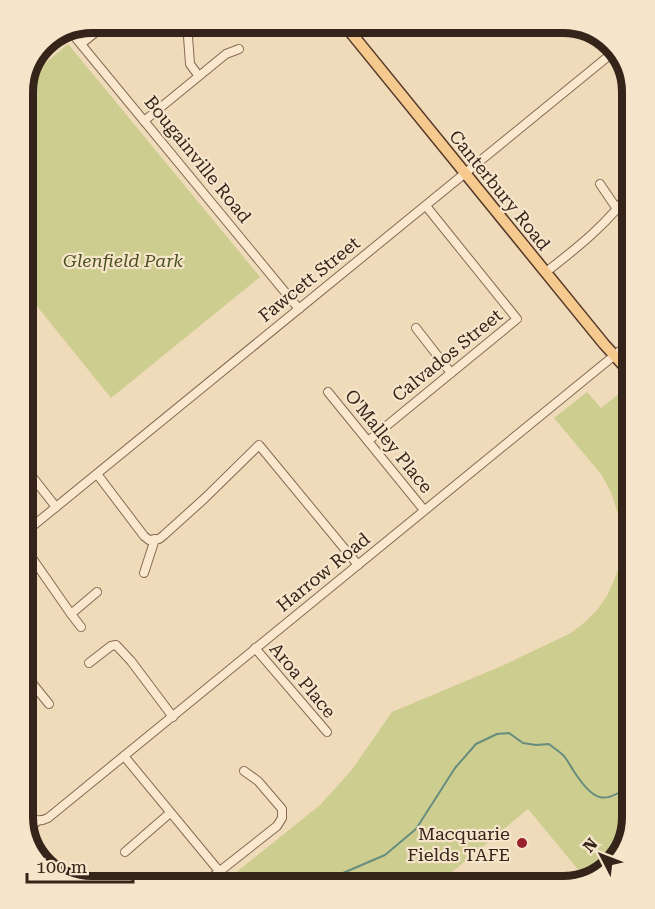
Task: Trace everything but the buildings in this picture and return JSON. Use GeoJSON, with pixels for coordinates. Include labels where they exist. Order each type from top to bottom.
{"type":"FeatureCollection","features":[{"type":"Feature","properties":{"kind":"main road","name":"Canterbury Road"},"geometry":{"type":"LineString","coordinates":[[352,33],[622,365]]}},
{"type":"Feature","properties":{"kind":"street"},"geometry":{"type":"LineString","coordinates":[[81,44],[94,33]]}},
{"type":"Feature","properties":{"kind":"street"},"geometry":{"type":"LineString","coordinates":[[188,33],[190,64],[198,75]]}},
{"type":"Feature","properties":{"kind":"street","name":"Bougainville Road"},"geometry":{"type":"LineString","coordinates":[[74,36],[299,309]]}},
{"type":"Feature","properties":{"kind":"street"},"geometry":{"type":"LineString","coordinates":[[144,121],[198,75],[226,54],[239,49]]}},
{"type":"Feature","properties":{"kind":"street","name":"Fawcett Street"},"geometry":{"type":"LineString","coordinates":[[33,525],[609,56]]}},
{"type":"Feature","properties":{"kind":"street"},"geometry":{"type":"LineString","coordinates":[[600,184],[617,209]]}},
{"type":"Feature","properties":{"kind":"street"},"geometry":{"type":"LineString","coordinates":[[546,272],[583,242],[622,203]]}},
{"type":"Feature","properties":{"kind":"street","name":"Calvados Street"},"geometry":{"type":"LineString","coordinates":[[368,441],[517,319],[426,206]]}},
{"type":"Feature","properties":{"kind":"street"},"geometry":{"type":"LineString","coordinates":[[416,328],[451,373]]}},
{"type":"Feature","properties":{"kind":"street","name":"Harrow Road"},"geometry":{"type":"LineString","coordinates":[[34,820],[42,821],[48,818],[622,349]]}},
{"type":"Feature","properties":{"kind":"street","name":"O'Malley Place"},"geometry":{"type":"LineString","coordinates":[[328,393],[424,510]]}},
{"type":"Feature","properties":{"kind":"street"},"geometry":{"type":"LineString","coordinates":[[97,474],[144,536],[149,540],[159,539],[259,445],[358,565]]}},
{"type":"Feature","properties":{"kind":"street"},"geometry":{"type":"LineString","coordinates":[[33,478],[56,507]]}},
{"type":"Feature","properties":{"kind":"street"},"geometry":{"type":"LineString","coordinates":[[144,573],[155,539]]}},
{"type":"Feature","properties":{"kind":"street"},"geometry":{"type":"LineString","coordinates":[[33,560],[81,627]]}},
{"type":"Feature","properties":{"kind":"street"},"geometry":{"type":"LineString","coordinates":[[71,614],[97,592]]}},
{"type":"Feature","properties":{"kind":"street"},"geometry":{"type":"LineString","coordinates":[[89,663],[113,645],[118,646],[173,717]]}},
{"type":"Feature","properties":{"kind":"street","name":"Aroa Place"},"geometry":{"type":"LineString","coordinates":[[255,648],[327,732]]}},
{"type":"Feature","properties":{"kind":"street"},"geometry":{"type":"LineString","coordinates":[[33,685],[49,704]]}},
{"type":"Feature","properties":{"kind":"street"},"geometry":{"type":"LineString","coordinates":[[124,756],[219,871]]}},
{"type":"Feature","properties":{"kind":"street"},"geometry":{"type":"LineString","coordinates":[[213,876],[277,826],[282,818],[282,809],[258,781],[244,771]]}},
{"type":"Feature","properties":{"kind":"street"},"geometry":{"type":"LineString","coordinates":[[125,852],[170,813]]}},
{"type":"Feature","properties":{"kind":"green space","name":"Glenfield Park"},"geometry":{"type":"Polygon","coordinates":[[[68,44],[260,277],[111,398],[33,301],[33,88],[38,69],[68,44]]]}},
{"type":"Feature","properties":{"kind":"green space"},"geometry":{"type":"Polygon","coordinates":[[[622,391],[622,526],[611,492],[601,474],[554,418],[587,392],[601,408],[622,391]]]}},
{"type":"Feature","properties":{"kind":"green space"},"geometry":{"type":"Polygon","coordinates":[[[622,546],[622,817],[618,840],[599,864],[581,873],[528,809],[447,876],[231,876],[320,805],[351,771],[392,712],[504,665],[571,633],[598,609],[608,594],[619,568],[622,546]]]}},
{"type":"Feature","properties":{"kind":"waterway"},"geometry":{"type":"LineString","coordinates":[[338,876],[385,855],[416,829],[455,768],[476,744],[497,734],[509,733],[523,743],[549,744],[564,756],[582,783],[594,795],[607,797],[622,791]]}},
{"type":"Feature","properties":{"kind":"place","name":"Macquarie Fields TAFE"},"geometry":{"type":"Point","coordinates":[522,843]}}]}
